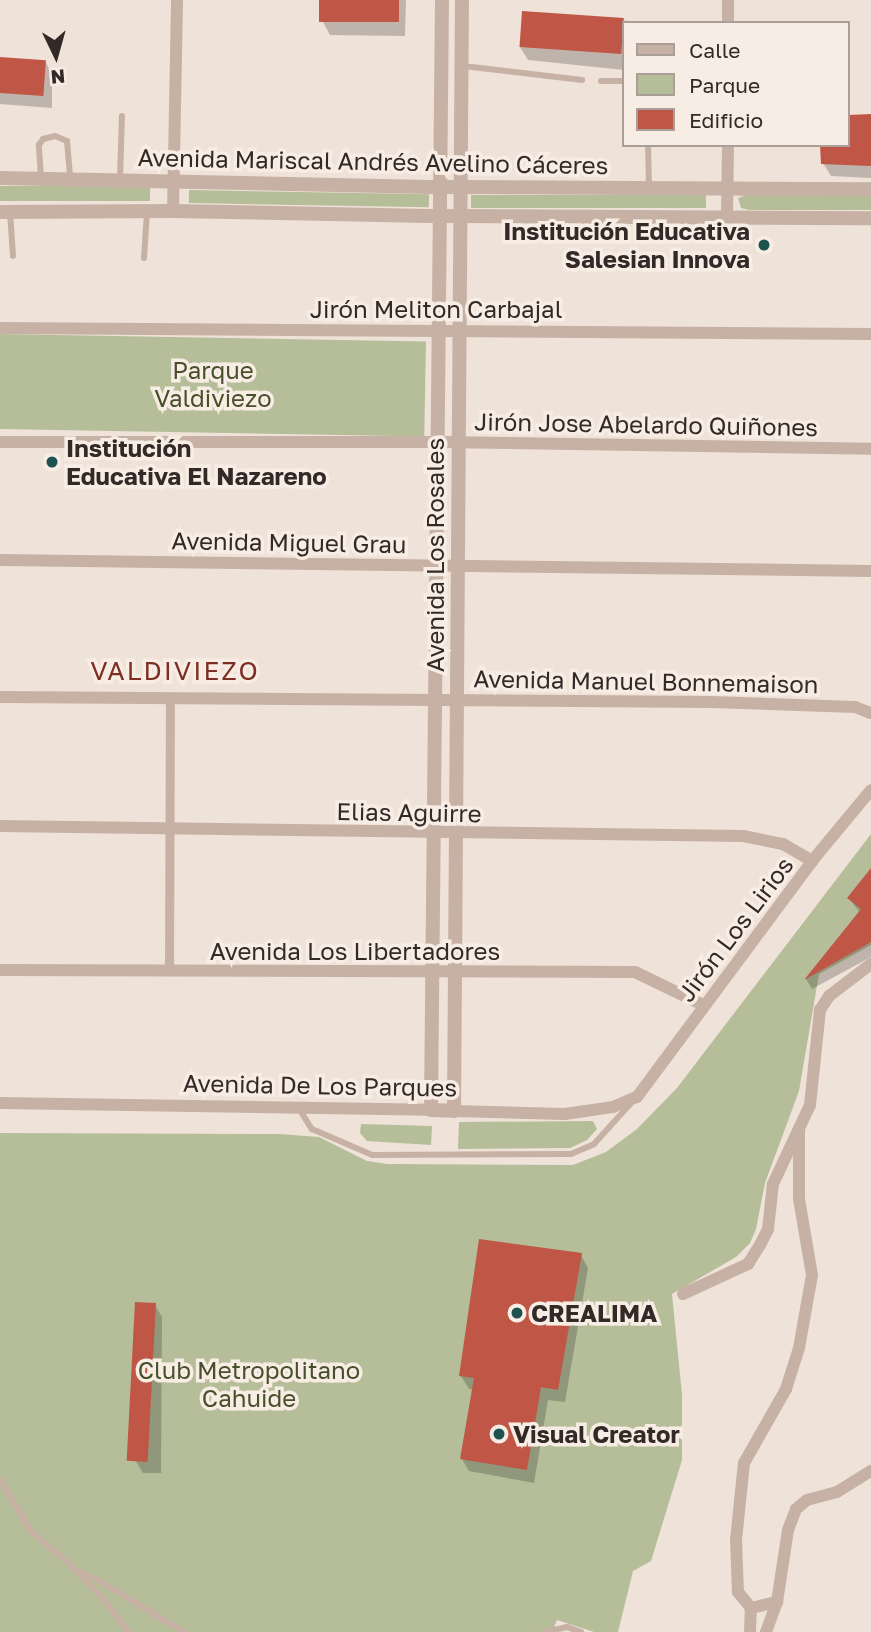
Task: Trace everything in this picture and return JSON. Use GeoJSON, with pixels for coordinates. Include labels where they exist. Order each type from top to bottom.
{"type":"FeatureCollection","features":[{"type":"Feature","properties":{"kind":"street"},"geometry":{"type":"LineString","coordinates":[[173,211],[177,0]]}},
{"type":"Feature","properties":{"kind":"street","name":"Avenida Los Rosales"},"geometry":{"type":"LineString","coordinates":[[431,1110],[436,833],[442,0]]}},
{"type":"Feature","properties":{"kind":"street","name":"Avenida Los Rosales"},"geometry":{"type":"LineString","coordinates":[[454,1111],[462,0]]}},
{"type":"Feature","properties":{"kind":"street"},"geometry":{"type":"LineString","coordinates":[[728,0],[728,21]]}},
{"type":"Feature","properties":{"kind":"street"},"geometry":{"type":"LineString","coordinates":[[727,217],[728,147]]}},
{"type":"Feature","properties":{"kind":"street","name":"Avenida Mariscal Andrés Avelino Cáceres"},"geometry":{"type":"LineString","coordinates":[[0,178],[120,178],[460,188],[871,189]]}},
{"type":"Feature","properties":{"kind":"street"},"geometry":{"type":"LineString","coordinates":[[5,212],[173,211],[440,216],[871,218]]}},
{"type":"Feature","properties":{"kind":"street","name":"Jirón Meliton Carbajal"},"geometry":{"type":"LineString","coordinates":[[0,328],[871,334]]}},
{"type":"Feature","properties":{"kind":"street","name":"Jirón Jose Abelardo Quiñones"},"geometry":{"type":"LineString","coordinates":[[0,442],[439,442],[871,449]]}},
{"type":"Feature","properties":{"kind":"street","name":"Avenida Miguel Grau"},"geometry":{"type":"LineString","coordinates":[[0,560],[871,571]]}},
{"type":"Feature","properties":{"kind":"street","name":"Avenida Manuel Bonnemaison"},"geometry":{"type":"LineString","coordinates":[[0,697],[170,700],[456,699],[837,706],[855,707],[871,713]]}},
{"type":"Feature","properties":{"kind":"street"},"geometry":{"type":"LineString","coordinates":[[169,971],[170,700]]}},
{"type":"Feature","properties":{"kind":"street","name":"Jirón Los Lirios"},"geometry":{"type":"LineString","coordinates":[[637,1097],[812,861],[871,790]]}},
{"type":"Feature","properties":{"kind":"street","name":"Elias Aguirre"},"geometry":{"type":"LineString","coordinates":[[0,826],[743,836],[783,844],[812,861]]}},
{"type":"Feature","properties":{"kind":"street"},"geometry":{"type":"LineString","coordinates":[[683,1294],[748,1264],[768,1229],[773,1184],[810,1105],[820,1010],[829,996],[871,964]]}},
{"type":"Feature","properties":{"kind":"street","name":"Avenida Los Libertadores"},"geometry":{"type":"LineString","coordinates":[[0,970],[635,972],[703,1005]]}},
{"type":"Feature","properties":{"kind":"street","name":"Avenida De Los Parques"},"geometry":{"type":"LineString","coordinates":[[0,1103],[565,1114],[612,1107],[637,1097]]}},
{"type":"Feature","properties":{"kind":"street"},"geometry":{"type":"LineString","coordinates":[[750,1632],[751,1608],[738,1592],[736,1540],[744,1463],[786,1389],[799,1348],[812,1275],[799,1199],[799,1128]]}},
{"type":"Feature","properties":{"kind":"street"},"geometry":{"type":"LineString","coordinates":[[766,1632],[777,1602],[788,1530],[796,1509],[807,1500],[837,1492],[871,1471]]}},
{"type":"Feature","properties":{"kind":"street"},"geometry":{"type":"LineString","coordinates":[[751,1608],[777,1602]]}},
{"type":"Feature","properties":{"kind":"lane"},"geometry":{"type":"LineString","coordinates":[[461,66],[582,80]]}},
{"type":"Feature","properties":{"kind":"lane"},"geometry":{"type":"LineString","coordinates":[[601,81],[622,80]]}},
{"type":"Feature","properties":{"kind":"lane"},"geometry":{"type":"LineString","coordinates":[[120,178],[122,116]]}},
{"type":"Feature","properties":{"kind":"lane"},"geometry":{"type":"LineString","coordinates":[[41,177],[39,145],[43,139],[55,136],[68,141],[71,178]]}},
{"type":"Feature","properties":{"kind":"lane"},"geometry":{"type":"LineString","coordinates":[[648,147],[649,188]]}},
{"type":"Feature","properties":{"kind":"lane"},"geometry":{"type":"LineString","coordinates":[[5,212],[13,256]]}},
{"type":"Feature","properties":{"kind":"lane"},"geometry":{"type":"LineString","coordinates":[[144,258],[147,212]]}},
{"type":"Feature","properties":{"kind":"lane"},"geometry":{"type":"LineString","coordinates":[[298,1107],[312,1129],[372,1155],[571,1154],[594,1144],[637,1097]]}},
{"type":"Feature","properties":{"kind":"lane"},"geometry":{"type":"LineString","coordinates":[[0,1480],[31,1531],[76,1570],[105,1601],[128,1632]]}},
{"type":"Feature","properties":{"kind":"lane"},"geometry":{"type":"LineString","coordinates":[[76,1570],[96,1578],[184,1632]]}},
{"type":"Feature","properties":{"kind":"lane"},"geometry":{"type":"LineString","coordinates":[[544,1632],[567,1627],[582,1632]]}},
{"type":"Feature","properties":{"kind":"green space"},"geometry":{"type":"Polygon","coordinates":[[[0,186],[150,186],[150,201],[0,201],[0,186]]]}},
{"type":"Feature","properties":{"kind":"green space"},"geometry":{"type":"Polygon","coordinates":[[[189,190],[429,194],[429,207],[189,203],[189,190]]]}},
{"type":"Feature","properties":{"kind":"green space"},"geometry":{"type":"Polygon","coordinates":[[[471,195],[706,195],[706,208],[471,208],[471,195]]]}},
{"type":"Feature","properties":{"kind":"green space"},"geometry":{"type":"Polygon","coordinates":[[[747,195],[871,195],[871,210],[749,210],[741,208],[738,198],[747,195]]]}},
{"type":"Feature","properties":{"kind":"green space","name":"Parque Valdiviezo"},"geometry":{"type":"Polygon","coordinates":[[[0,334],[426,341],[424,436],[0,429],[0,334]]]}},
{"type":"Feature","properties":{"kind":"green space","name":"Club Metropolitano Cahuide"},"geometry":{"type":"Polygon","coordinates":[[[871,834],[871,945],[819,974],[799,1091],[765,1183],[756,1229],[750,1243],[736,1257],[672,1294],[682,1395],[682,1460],[651,1561],[633,1571],[618,1632],[594,1632],[557,1620],[552,1632],[0,1632],[0,1133],[279,1134],[319,1137],[367,1161],[387,1164],[573,1165],[606,1152],[637,1129],[677,1088],[871,834]]]}},
{"type":"Feature","properties":{"kind":"green space"},"geometry":{"type":"Polygon","coordinates":[[[593,1121],[597,1129],[587,1140],[570,1148],[458,1149],[459,1122],[593,1121]]]}},
{"type":"Feature","properties":{"kind":"green space"},"geometry":{"type":"Polygon","coordinates":[[[361,1124],[432,1126],[431,1145],[367,1141],[360,1133],[361,1124]]]}},
{"type":"Feature","properties":{"kind":"building"},"geometry":{"type":"Polygon","coordinates":[[[319,0],[399,0],[399,22],[319,22],[319,0]]]}},
{"type":"Feature","properties":{"kind":"building"},"geometry":{"type":"Polygon","coordinates":[[[522,11],[624,18],[621,54],[519,47],[522,11]]]}},
{"type":"Feature","properties":{"kind":"building"},"geometry":{"type":"Polygon","coordinates":[[[0,57],[46,60],[43,96],[0,93],[0,57]]]}},
{"type":"Feature","properties":{"kind":"building"},"geometry":{"type":"Polygon","coordinates":[[[871,114],[871,166],[821,164],[820,147],[850,147],[850,115],[871,114]]]}},
{"type":"Feature","properties":{"kind":"building"},"geometry":{"type":"Polygon","coordinates":[[[871,868],[871,942],[804,980],[861,909],[847,898],[871,868]]]}},
{"type":"Feature","properties":{"kind":"building"},"geometry":{"type":"Polygon","coordinates":[[[479,1239],[582,1253],[558,1390],[541,1387],[527,1470],[460,1459],[474,1378],[459,1376],[479,1239]]]}},
{"type":"Feature","properties":{"kind":"building"},"geometry":{"type":"Polygon","coordinates":[[[135,1302],[156,1303],[148,1462],[127,1461],[135,1302]]]}},
{"type":"Feature","properties":{"kind":"place","name":"Institución Educativa Salesian Innova"},"geometry":{"type":"Point","coordinates":[764,245]}},
{"type":"Feature","properties":{"kind":"place","name":"Institución Educativa El Nazareno"},"geometry":{"type":"Point","coordinates":[52,462]}},
{"type":"Feature","properties":{"kind":"place","name":"CREALIMA"},"geometry":{"type":"Point","coordinates":[517,1313]}},
{"type":"Feature","properties":{"kind":"place","name":"Visual Creator"},"geometry":{"type":"Point","coordinates":[499,1434]}},
{"type":"Feature","properties":{"kind":"district","name":"VALDIVIEZO"},"geometry":{"type":"Point","coordinates":[175,671]}}]}
